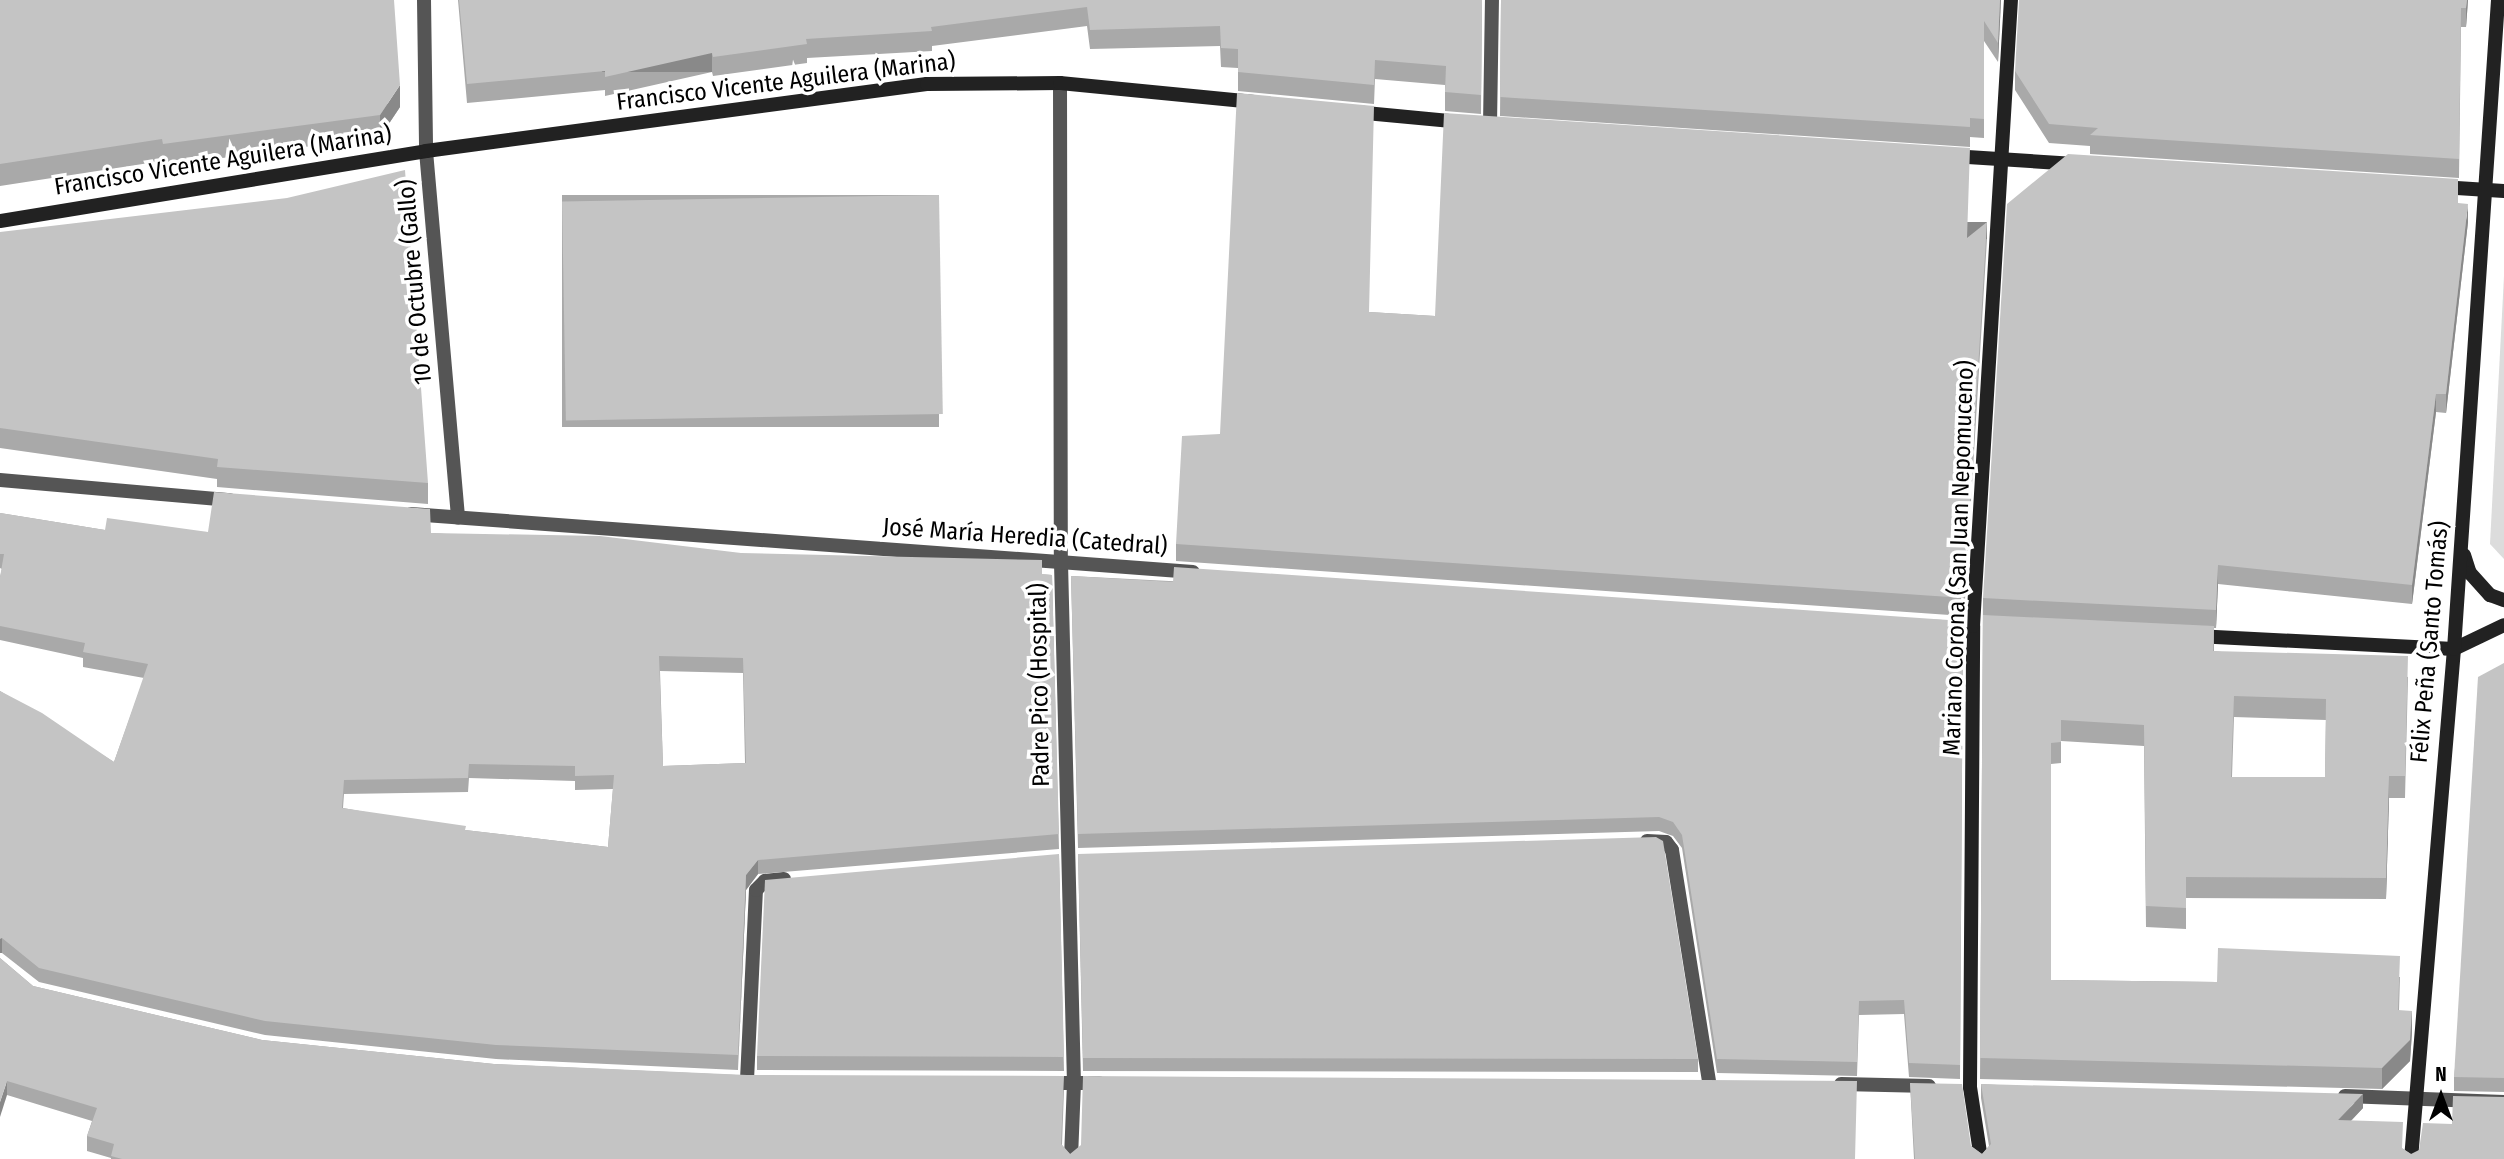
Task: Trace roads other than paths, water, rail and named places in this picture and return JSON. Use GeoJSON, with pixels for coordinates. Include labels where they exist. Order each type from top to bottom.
{"type":"FeatureCollection","features":[{"type":"Feature","properties":{"kind":"street","name":"10 de Octubre (Gallo)"},"geometry":{"type":"LineString","coordinates":[[424,0],[426,151],[458,518]]}},
{"type":"Feature","properties":{"kind":"street"},"geometry":{"type":"LineString","coordinates":[[1338,110],[1497,126],[1492,0]]}},
{"type":"Feature","properties":{"kind":"street","name":"Mariano Corona (San Juan Nepomuceno)"},"geometry":{"type":"LineString","coordinates":[[1981,1159],[1963,1086],[1973,626],[2011,0]]}},
{"type":"Feature","properties":{"kind":"street","name":"Félix Peña (Santo Tomás)"},"geometry":{"type":"LineString","coordinates":[[2411,1159],[2414,1098],[2454,649],[2498,0]]}},
{"type":"Feature","properties":{"kind":"street","name":"Francisco Vicente Aguilera (Marina)"},"geometry":{"type":"LineString","coordinates":[[0,221],[426,151],[927,84],[1060,83],[1268,103]]}},
{"type":"Feature","properties":{"kind":"street","name":"Padre Pico (Hospital)"},"geometry":{"type":"LineString","coordinates":[[1060,83],[1061,563],[1066,858],[1074,1083],[1071,1159]]}},
{"type":"Feature","properties":{"kind":"street"},"geometry":{"type":"LineString","coordinates":[[1933,154],[2085,164]]}},
{"type":"Feature","properties":{"kind":"street"},"geometry":{"type":"LineString","coordinates":[[2430,186],[2504,191]]}},
{"type":"Feature","properties":{"kind":"street"},"geometry":{"type":"LineString","coordinates":[[0,481],[241,501]]}},
{"type":"Feature","properties":{"kind":"street","name":"José María Heredia (Catedral)"},"geometry":{"type":"LineString","coordinates":[[390,513],[1213,573]]}},
{"type":"Feature","properties":{"kind":"street"},"geometry":{"type":"LineString","coordinates":[[2461,547],[2470,573],[2490,596],[2504,600]]}},
{"type":"Feature","properties":{"kind":"street"},"geometry":{"type":"LineString","coordinates":[[2179,635],[2454,649],[2504,625]]}},
{"type":"Feature","properties":{"kind":"street"},"geometry":{"type":"LineString","coordinates":[[1630,841],[1666,842],[1672,850],[1709,1082]]}},
{"type":"Feature","properties":{"kind":"street"},"geometry":{"type":"LineString","coordinates":[[748,1080],[756,890],[765,881],[806,878]]}},
{"type":"Feature","properties":{"kind":"street"},"geometry":{"type":"LineString","coordinates":[[1033,1083],[1116,1083]]}},
{"type":"Feature","properties":{"kind":"street"},"geometry":{"type":"LineString","coordinates":[[1819,1084],[1963,1086]]}},
{"type":"Feature","properties":{"kind":"street"},"geometry":{"type":"LineString","coordinates":[[2331,1096],[2504,1102]]}}]}
